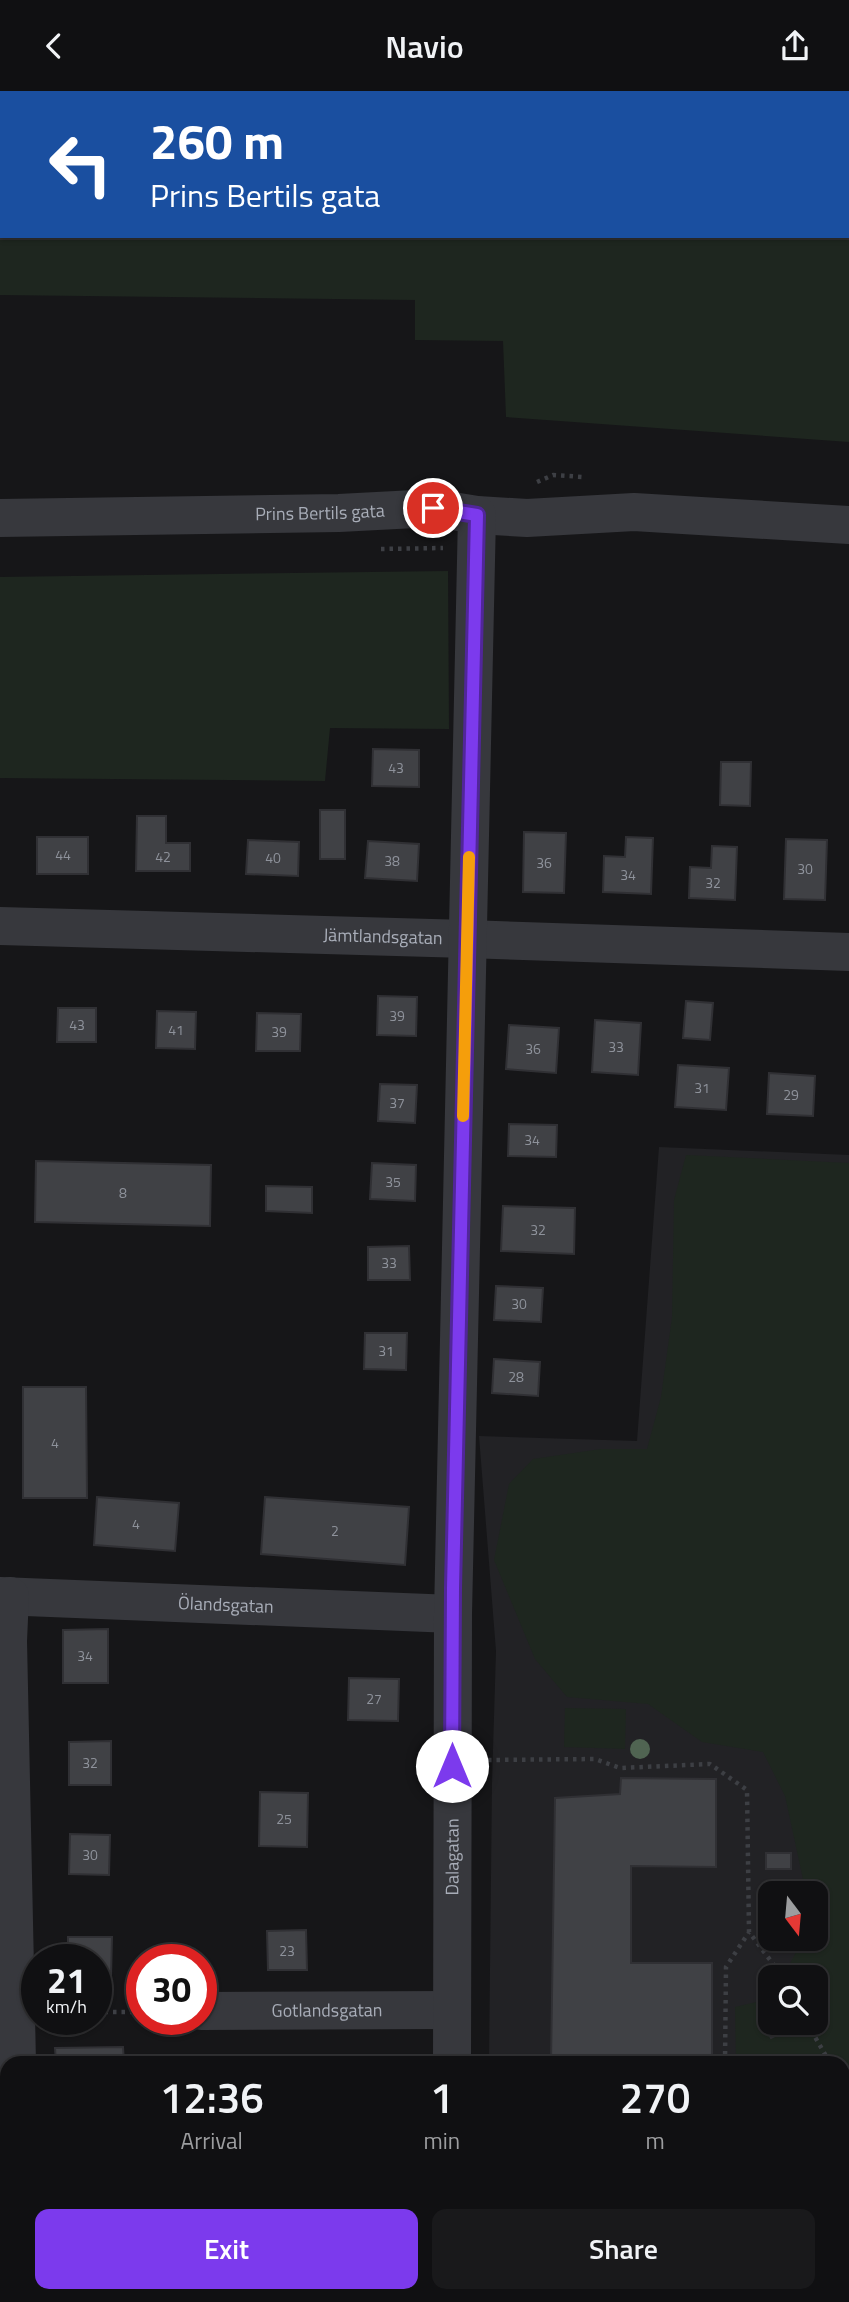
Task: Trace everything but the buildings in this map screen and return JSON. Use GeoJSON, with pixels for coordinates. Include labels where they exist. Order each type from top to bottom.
{"type":"FeatureCollection","features":[{"type":"Feature","properties":{"kind":"street","name":"Prins Bertils gata"},"geometry":{"type":"LineString","coordinates":[[0,518],[339,513],[433,508],[477,531],[527,518],[635,512],[849,525]]}},
{"type":"Feature","properties":{"kind":"street","name":"Dalagatan"},"geometry":{"type":"LineString","coordinates":[[452,2056],[453,1614],[477,531]]}},
{"type":"Feature","properties":{"kind":"street","name":"Jämtlandsgatan"},"geometry":{"type":"LineString","coordinates":[[0,926],[849,953]]}},
{"type":"Feature","properties":{"kind":"street","name":"Ölandsgatan"},"geometry":{"type":"LineString","coordinates":[[5,1596],[453,1614]]}},
{"type":"Feature","properties":{"kind":"street"},"geometry":{"type":"LineString","coordinates":[[5,1596],[17,2056]]}},
{"type":"Feature","properties":{"kind":"street","name":"Gotlandsgatan"},"geometry":{"type":"LineString","coordinates":[[217,2011],[452,2010]]}},
{"type":"Feature","properties":{"kind":"path"},"geometry":{"type":"LineString","coordinates":[[379,549],[477,531]]}},
{"type":"Feature","properties":{"kind":"path"},"geometry":{"type":"LineString","coordinates":[[452,1766],[493,1760],[595,1759],[620,1768],[710,1764],[747,1790],[749,1932],[726,1967],[725,2056]]}},
{"type":"Feature","properties":{"kind":"path"},"geometry":{"type":"LineString","coordinates":[[749,1932],[774,1965]]}},
{"type":"Feature","properties":{"kind":"path"},"geometry":{"type":"LineString","coordinates":[[814,2035],[826,2056]]}},
{"type":"Feature","properties":{"kind":"shaded area"},"geometry":{"type":"Polygon","coordinates":[[[0,238],[849,238],[849,442],[506,417],[503,341],[415,340],[415,300],[0,295],[0,238]]]}},
{"type":"Feature","properties":{"kind":"shaded area"},"geometry":{"type":"Polygon","coordinates":[[[448,571],[449,729],[330,728],[325,781],[0,778],[0,577],[448,571]]]}},
{"type":"Feature","properties":{"kind":"shaded area"},"geometry":{"type":"Polygon","coordinates":[[[659,1147],[849,1155],[849,2056],[489,2056],[496,1651],[479,1436],[637,1441],[659,1147]]]}},
{"type":"Feature","properties":{"kind":"shaded area"},"geometry":{"type":"Polygon","coordinates":[[[686,1155],[849,1163],[849,2056],[736,2056],[735,2007],[758,2002],[758,2035],[828,2035],[828,1965],[789,1965],[797,1951],[828,1951],[828,1881],[803,1881],[785,1796],[763,1752],[702,1742],[648,1704],[567,1697],[535,1659],[494,1560],[509,1484],[533,1459],[601,1449],[647,1449],[661,1397],[672,1317],[674,1200],[686,1155]]]}},
{"type":"Feature","properties":{"kind":"shaded area"},"geometry":{"type":"Polygon","coordinates":[[[565,1708],[626,1709],[625,1749],[564,1747],[565,1708]]]}},
{"type":"Feature","properties":{"kind":"slow traffic"},"geometry":{"type":"LineString","coordinates":[[463,1116],[469,857]]}},
{"type":"Feature","properties":{"kind":"route"},"geometry":{"type":"LineString","coordinates":[[433,508],[477,515],[453,1588],[452,1766]]}}]}
